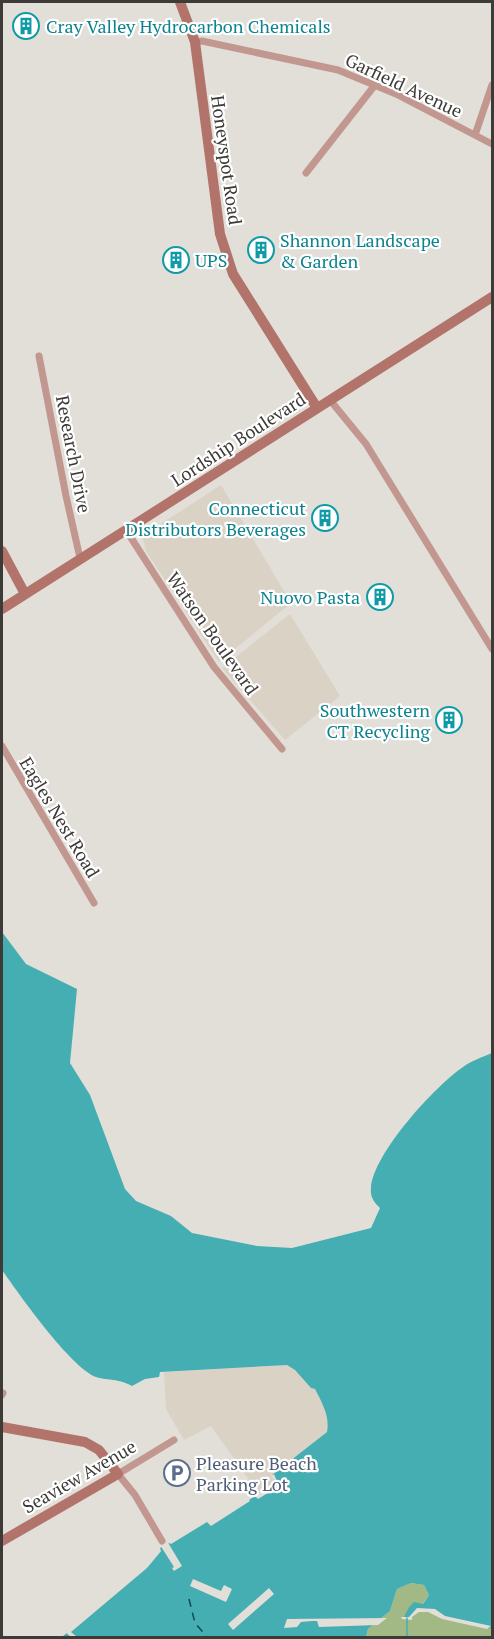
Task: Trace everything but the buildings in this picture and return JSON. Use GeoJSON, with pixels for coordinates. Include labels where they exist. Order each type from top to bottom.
{"type":"FeatureCollection","features":[{"type":"Feature","properties":{"kind":"main road","name":"Honeyspot Road"},"geometry":{"type":"LineString","coordinates":[[180,2],[195,42],[221,237],[233,274],[317,408]]}},
{"type":"Feature","properties":{"kind":"main road","name":"Lordship Boulevard"},"geometry":{"type":"LineString","coordinates":[[2,609],[492,297]]}},
{"type":"Feature","properties":{"kind":"main road"},"geometry":{"type":"LineString","coordinates":[[2,551],[25,594]]}},
{"type":"Feature","properties":{"kind":"main road"},"geometry":{"type":"LineString","coordinates":[[2,1427],[85,1442],[99,1450],[118,1474]]}},
{"type":"Feature","properties":{"kind":"main road","name":"Seaview Avenue"},"geometry":{"type":"LineString","coordinates":[[2,1541],[118,1474]]}},
{"type":"Feature","properties":{"kind":"street","name":"Garfield Avenue"},"geometry":{"type":"LineString","coordinates":[[195,42],[202,41],[338,70],[375,85],[492,144]]}},
{"type":"Feature","properties":{"kind":"street"},"geometry":{"type":"LineString","coordinates":[[306,173],[375,85]]}},
{"type":"Feature","properties":{"kind":"street"},"geometry":{"type":"LineString","coordinates":[[475,135],[492,85]]}},
{"type":"Feature","properties":{"kind":"street","name":"Research Drive"},"geometry":{"type":"LineString","coordinates":[[39,356],[80,558]]}},
{"type":"Feature","properties":{"kind":"street"},"geometry":{"type":"LineString","coordinates":[[330,400],[366,444],[492,648]]}},
{"type":"Feature","properties":{"kind":"street","name":"Watson Boulevard"},"geometry":{"type":"LineString","coordinates":[[126,530],[214,667],[282,749]]}},
{"type":"Feature","properties":{"kind":"street","name":"Eagles Nest Road"},"geometry":{"type":"LineString","coordinates":[[2,746],[94,903]]}},
{"type":"Feature","properties":{"kind":"street","name":"Seaview Avenue"},"geometry":{"type":"LineString","coordinates":[[118,1474],[174,1440]]}},
{"type":"Feature","properties":{"kind":"street"},"geometry":{"type":"LineString","coordinates":[[118,1474],[135,1495],[162,1541]]}},
{"type":"Feature","properties":{"kind":"shaded area"},"geometry":{"type":"Polygon","coordinates":[[[221,485],[291,603],[219,662],[146,551],[142,536],[221,485]]]}},
{"type":"Feature","properties":{"kind":"shaded area"},"geometry":{"type":"Polygon","coordinates":[[[290,614],[340,696],[285,740],[222,668],[290,614]]]}},
{"type":"Feature","properties":{"kind":"shaded area"},"geometry":{"type":"Polygon","coordinates":[[[287,1365],[295,1370],[311,1388],[315,1389],[324,1407],[328,1423],[327,1432],[271,1476],[275,1481],[259,1494],[211,1426],[184,1440],[166,1409],[164,1372],[287,1365]]]}},
{"type":"Feature","properties":{"kind":"green space"},"geometry":{"type":"Polygon","coordinates":[[[411,1583],[424,1585],[429,1595],[419,1609],[479,1624],[492,1629],[492,1637],[366,1638],[368,1629],[390,1611],[397,1589],[411,1583]]]}},
{"type":"Feature","properties":{"kind":"water"},"geometry":{"type":"Polygon","coordinates":[[[2,932],[26,964],[77,989],[70,1063],[90,1095],[125,1189],[136,1201],[171,1216],[192,1233],[257,1246],[292,1248],[371,1228],[380,1208],[374,1201],[371,1188],[374,1174],[382,1157],[407,1122],[437,1089],[463,1067],[492,1053],[492,1629],[418,1610],[411,1617],[404,1617],[414,1602],[423,1604],[429,1595],[424,1585],[411,1583],[397,1589],[390,1611],[368,1629],[366,1637],[62,1637],[150,1562],[161,1551],[160,1548],[171,1544],[207,1522],[211,1526],[275,1482],[272,1475],[327,1432],[327,1420],[315,1389],[311,1388],[295,1370],[287,1365],[160,1372],[159,1377],[145,1379],[132,1386],[96,1377],[85,1371],[59,1345],[2,1270],[2,932]]]}},
{"type":"Feature","properties":{"kind":"pier"},"geometry":{"type":"Polygon","coordinates":[[[274,1474],[278,1484],[276,1488],[258,1499],[255,1496],[275,1481],[271,1476],[274,1474]]]}},
{"type":"Feature","properties":{"kind":"pier"},"geometry":{"type":"Polygon","coordinates":[[[167,1541],[182,1566],[174,1571],[172,1568],[174,1567],[160,1545],[167,1541]]]}},
{"type":"Feature","properties":{"kind":"pier"},"geometry":{"type":"Polygon","coordinates":[[[162,1550],[147,1568],[71,1632],[77,1637],[71,1637],[64,1631],[70,1629],[162,1550]]]}},
{"type":"Feature","properties":{"kind":"pier"},"geometry":{"type":"Polygon","coordinates":[[[193,1579],[221,1591],[224,1585],[232,1589],[226,1602],[190,1586],[193,1579]]]}},
{"type":"Feature","properties":{"kind":"pier"},"geometry":{"type":"Polygon","coordinates":[[[269,1588],[274,1594],[233,1630],[228,1624],[269,1588]]]}},
{"type":"Feature","properties":{"kind":"pier"},"geometry":{"type":"Polygon","coordinates":[[[417,1608],[435,1609],[445,1616],[491,1626],[487,1629],[442,1619],[428,1612],[419,1612],[412,1617],[412,1620],[402,1619],[401,1617],[409,1617],[417,1608]]]}},
{"type":"Feature","properties":{"kind":"pier"},"geometry":{"type":"Polygon","coordinates":[[[387,1618],[378,1625],[319,1627],[317,1621],[312,1621],[301,1622],[297,1627],[284,1628],[287,1619],[387,1618]]]}},
{"type":"Feature","properties":{"kind":"waterway"},"geometry":{"type":"LineString","coordinates":[[407,1618],[407,1638]]}},
{"type":"Feature","properties":{"kind":"ferry route"},"geometry":{"type":"LineString","coordinates":[[189,1599],[195,1623],[208,1638]]}},
{"type":"Feature","properties":{"kind":"place","name":"Cray Valley Hydrocarbon Chemicals"},"geometry":{"type":"Point","coordinates":[26,26]}},
{"type":"Feature","properties":{"kind":"place","name":"Shannon Landscape & Garden"},"geometry":{"type":"Point","coordinates":[261,250]}},
{"type":"Feature","properties":{"kind":"place","name":"UPS"},"geometry":{"type":"Point","coordinates":[176,260]}},
{"type":"Feature","properties":{"kind":"place","name":"Connecticut Distributors Beverages"},"geometry":{"type":"Point","coordinates":[325,518]}},
{"type":"Feature","properties":{"kind":"place","name":"Nuovo Pasta"},"geometry":{"type":"Point","coordinates":[380,597]}},
{"type":"Feature","properties":{"kind":"place","name":"Southwestern CT Recycling"},"geometry":{"type":"Point","coordinates":[449,720]}},
{"type":"Feature","properties":{"kind":"place","name":"Pleasure Beach Parking Lot"},"geometry":{"type":"Point","coordinates":[177,1473]}}]}
